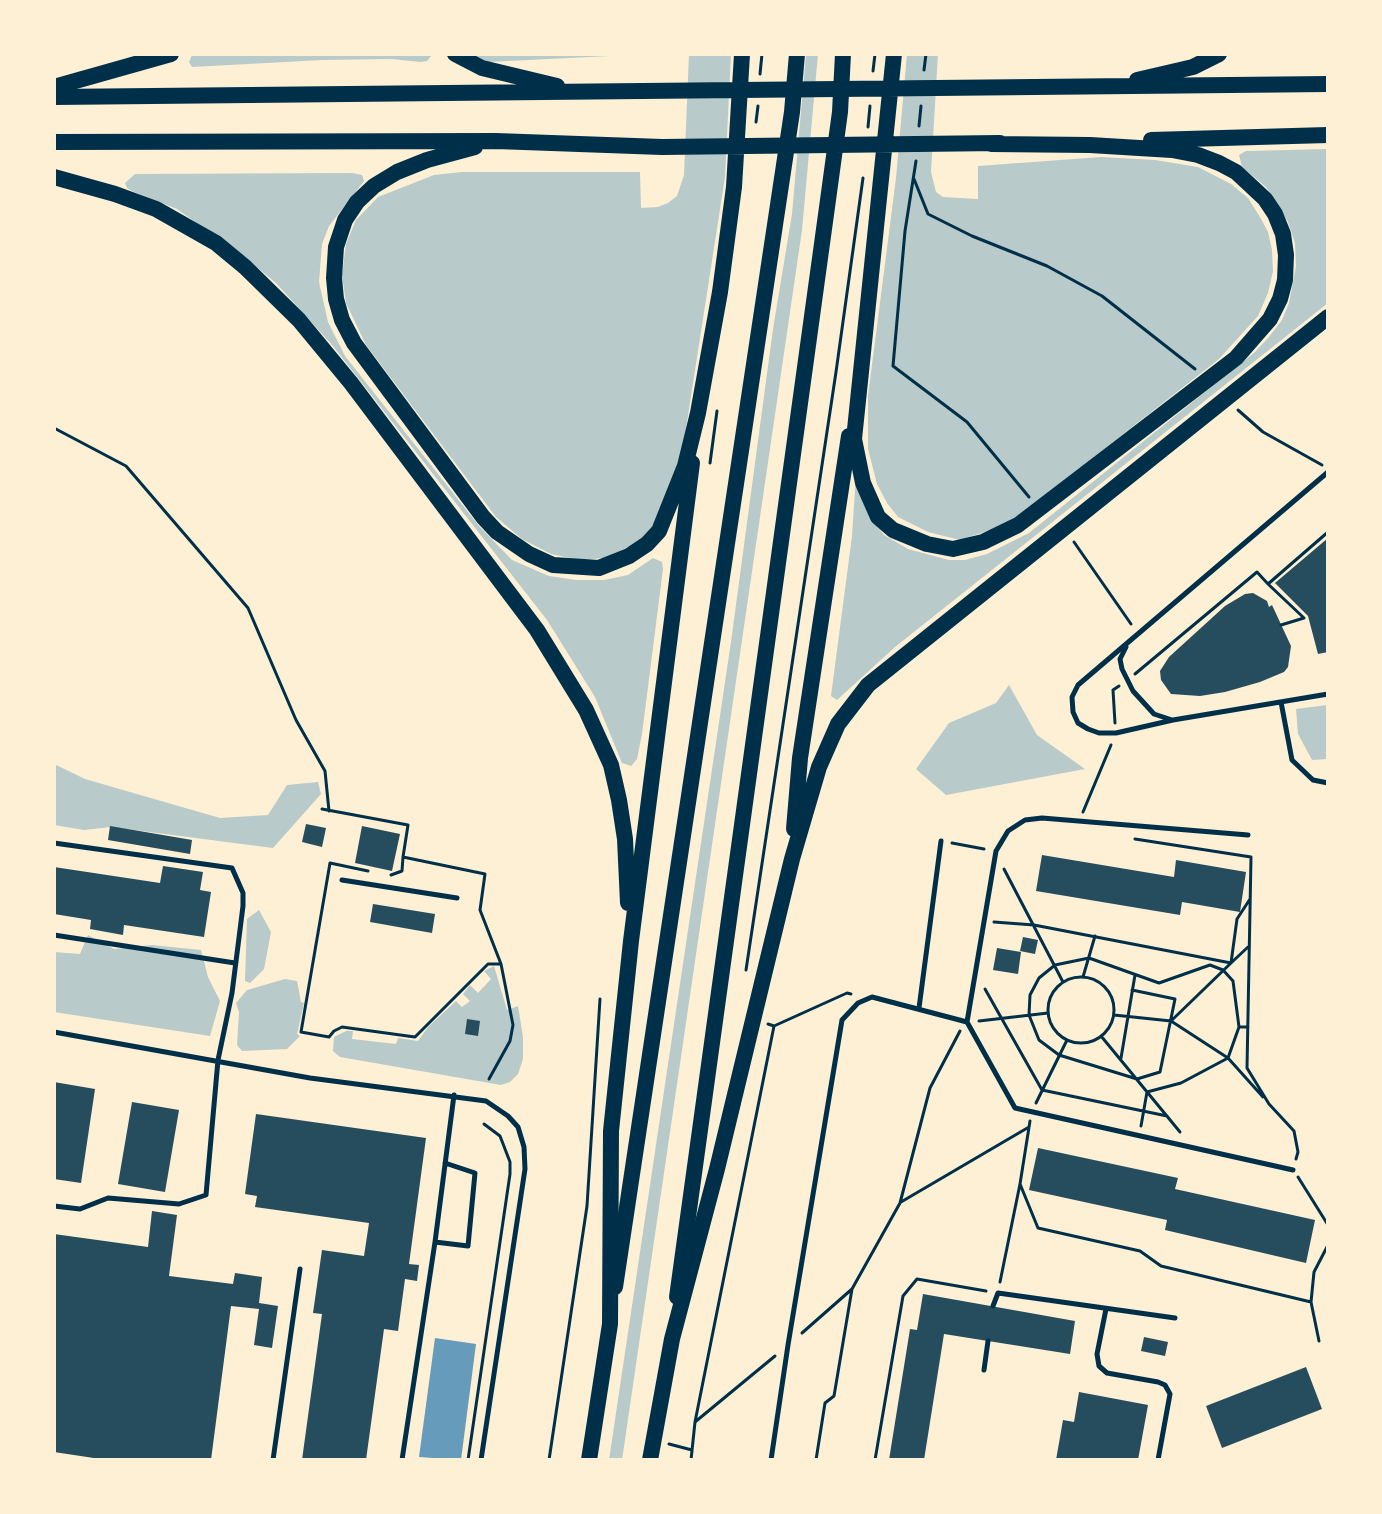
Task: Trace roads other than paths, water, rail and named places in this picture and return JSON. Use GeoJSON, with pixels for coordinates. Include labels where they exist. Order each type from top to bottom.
{"type":"FeatureCollection","features":[{"type":"Feature","properties":{"kind":"main road"},"geometry":{"type":"LineString","coordinates":[[54,87],[171,54]]}},
{"type":"Feature","properties":{"kind":"main road"},"geometry":{"type":"LineString","coordinates":[[455,54],[495,72],[594,93]]}},
{"type":"Feature","properties":{"kind":"main road"},"geometry":{"type":"LineString","coordinates":[[496,141],[427,160],[374,186],[357,202],[345,220],[336,247],[336,299],[354,343],[497,532],[553,565],[599,568],[647,544],[659,531],[685,466],[720,292],[734,187],[742,54]]}},
{"type":"Feature","properties":{"kind":"main road"},"geometry":{"type":"LineString","coordinates":[[589,1460],[792,112],[797,54]]}},
{"type":"Feature","properties":{"kind":"main road"},"geometry":{"type":"LineString","coordinates":[[650,1460],[672,1339],[840,112],[843,54]]}},
{"type":"Feature","properties":{"kind":"main road"},"geometry":{"type":"LineString","coordinates":[[894,54],[854,439],[863,483],[878,517],[893,530],[927,544],[953,549],[998,536],[1040,510],[1208,380],[1254,340],[1270,319],[1285,280],[1283,234],[1265,199],[1236,172],[1198,155],[1172,150],[986,144]]}},
{"type":"Feature","properties":{"kind":"main road"},"geometry":{"type":"LineString","coordinates":[[1111,87],[1193,67],[1219,54]]}},
{"type":"Feature","properties":{"kind":"main road"},"geometry":{"type":"LineString","coordinates":[[54,97],[1328,84]]}},
{"type":"Feature","properties":{"kind":"main road"},"geometry":{"type":"LineString","coordinates":[[54,142],[496,141],[662,147],[986,144],[1328,135]]}},
{"type":"Feature","properties":{"kind":"main road"},"geometry":{"type":"LineString","coordinates":[[54,177],[156,209],[216,243],[299,320],[351,383],[537,630],[586,710],[611,765],[619,800],[625,839],[631,941]]}},
{"type":"Feature","properties":{"kind":"main road"},"geometry":{"type":"LineString","coordinates":[[792,859],[800,758],[866,315]]}},
{"type":"Feature","properties":{"kind":"main road"},"geometry":{"type":"LineString","coordinates":[[672,1339],[717,1169],[792,859],[831,737],[858,696],[878,677],[1328,317]]}},
{"type":"Feature","properties":{"kind":"main road"},"geometry":{"type":"LineString","coordinates":[[610,1324],[611,1131],[631,941],[698,413]]}},
{"type":"Feature","properties":{"kind":"lane"},"geometry":{"type":"LineString","coordinates":[[1328,470],[1078,685],[1072,697],[1078,723],[1099,733],[1116,733],[1173,720],[1328,694]]}},
{"type":"Feature","properties":{"kind":"lane"},"geometry":{"type":"LineString","coordinates":[[1128,642],[1120,659],[1128,680],[1154,714],[1173,720]]}},
{"type":"Feature","properties":{"kind":"lane"},"geometry":{"type":"LineString","coordinates":[[1281,702],[1292,760],[1313,780],[1328,783]]}},
{"type":"Feature","properties":{"kind":"lane"},"geometry":{"type":"LineString","coordinates":[[1248,835],[1042,818],[1025,820],[1008,831],[996,851],[967,1022],[1015,1108],[1293,1170]]}},
{"type":"Feature","properties":{"kind":"lane"},"geometry":{"type":"LineString","coordinates":[[919,1008],[941,841]]}},
{"type":"Feature","properties":{"kind":"lane"},"geometry":{"type":"LineString","coordinates":[[54,843],[232,868],[243,893],[232,993],[218,1060],[206,1195],[179,1204],[108,1198],[80,1209],[54,1206]]}},
{"type":"Feature","properties":{"kind":"lane"},"geometry":{"type":"LineString","coordinates":[[342,880],[457,898]]}},
{"type":"Feature","properties":{"kind":"lane"},"geometry":{"type":"LineString","coordinates":[[54,935],[235,963]]}},
{"type":"Feature","properties":{"kind":"lane"},"geometry":{"type":"LineString","coordinates":[[771,1460],[842,1020],[858,1003],[872,997],[967,1022]]}},
{"type":"Feature","properties":{"kind":"lane"},"geometry":{"type":"LineString","coordinates":[[54,1032],[310,1078],[454,1095],[486,1101],[508,1116],[518,1127],[524,1147],[525,1169],[481,1460]]}},
{"type":"Feature","properties":{"kind":"lane"},"geometry":{"type":"LineString","coordinates":[[402,1460],[454,1095]]}},
{"type":"Feature","properties":{"kind":"lane"},"geometry":{"type":"LineString","coordinates":[[435,1242],[468,1246],[475,1173],[445,1163]]}},
{"type":"Feature","properties":{"kind":"lane"},"geometry":{"type":"LineString","coordinates":[[273,1460],[300,1269]]}},
{"type":"Feature","properties":{"kind":"lane"},"geometry":{"type":"LineString","coordinates":[[993,1306],[998,1293],[1175,1318]]}},
{"type":"Feature","properties":{"kind":"lane"},"geometry":{"type":"LineString","coordinates":[[1106,1309],[1097,1354],[1099,1366],[1107,1373],[1158,1382],[1165,1385],[1170,1394],[1158,1460]]}},
{"type":"Feature","properties":{"kind":"lane"},"geometry":{"type":"LineString","coordinates":[[984,1370],[988,1341]]}},
{"type":"Feature","properties":{"kind":"water"},"geometry":{"type":"Polygon","coordinates":[[[435,1338],[476,1344],[461,1460],[419,1457],[435,1338]]]}}]}
